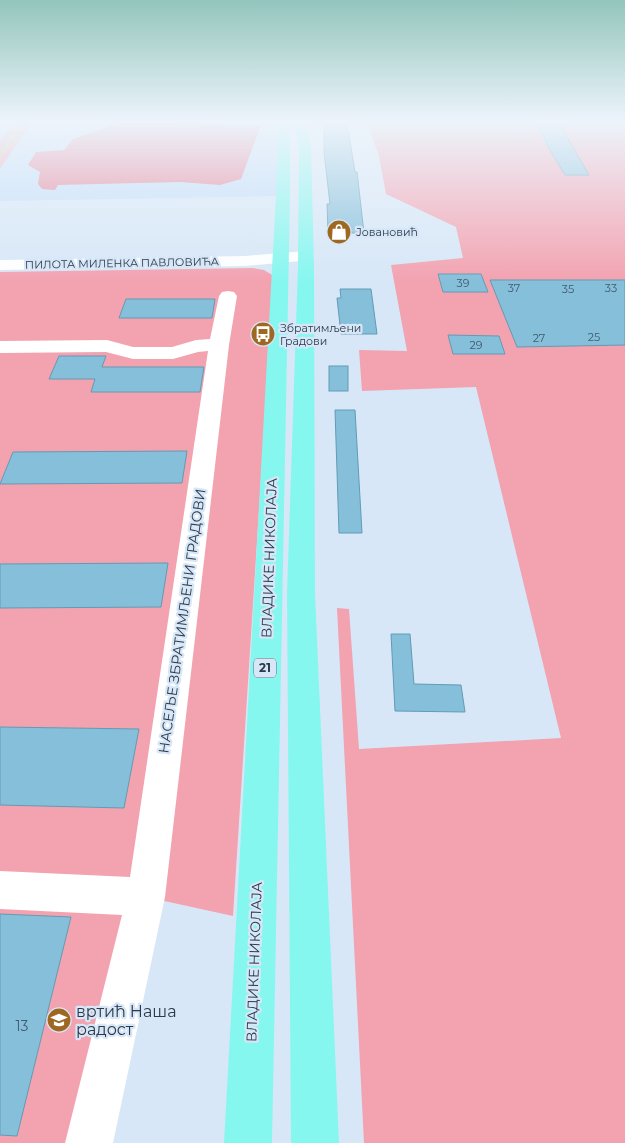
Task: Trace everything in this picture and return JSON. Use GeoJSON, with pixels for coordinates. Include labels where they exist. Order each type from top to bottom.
{"type":"FeatureCollection","features":[{"type":"Feature","properties":{"kind":"main road","name":"ВЛАДИКЕ НИКОЛАЈА"},"geometry":{"type":"LineString","coordinates":[[248,1143],[283,261],[284,175]]}},
{"type":"Feature","properties":{"kind":"main road","name":"ВЛАДИКЕ НИКОЛАЈА"},"geometry":{"type":"LineString","coordinates":[[300,175],[283,261],[301,593],[315,1143]]}},
{"type":"Feature","properties":{"kind":"street","name":"ПИЛОТА МИЛЕНКА ПАВЛОВИЋА"},"geometry":{"type":"LineString","coordinates":[[4,266],[283,261]]}},
{"type":"Feature","properties":{"kind":"street","name":"НАСЕЉЕ ЗБРАТИМЉЕНИ ГРАДОВИ"},"geometry":{"type":"LineString","coordinates":[[89,1143],[146,897],[219,345],[228,296]]}},
{"type":"Feature","properties":{"kind":"street"},"geometry":{"type":"LineString","coordinates":[[0,347],[107,346],[133,353],[173,353],[196,346],[219,345]]}},
{"type":"Feature","properties":{"kind":"street"},"geometry":{"type":"LineString","coordinates":[[0,890],[146,897]]}},
{"type":"Feature","properties":{"kind":"shaded area"},"geometry":{"type":"Polygon","coordinates":[[[0,175],[282,175],[283,196],[0,201],[0,175]]]}},
{"type":"Feature","properties":{"kind":"shaded area"},"geometry":{"type":"Polygon","coordinates":[[[39,175],[242,175],[241,179],[220,185],[180,182],[58,185],[55,190],[42,189],[38,184],[39,175]]]}},
{"type":"Feature","properties":{"kind":"shaded area"},"geometry":{"type":"Polygon","coordinates":[[[383,175],[625,175],[625,1143],[364,1143],[337,608],[349,609],[359,749],[561,738],[476,387],[362,391],[359,350],[407,351],[391,265],[463,258],[456,227],[386,194],[383,175]]]}},
{"type":"Feature","properties":{"kind":"shaded area"},"geometry":{"type":"Polygon","coordinates":[[[253,268],[264,270],[274,276],[233,916],[146,897],[89,1143],[0,1143],[0,272],[253,268]]]}},
{"type":"Feature","properties":{"kind":"building"},"geometry":{"type":"Polygon","coordinates":[[[327,175],[357,175],[364,233],[328,233],[327,204],[330,204],[327,175]]]}},
{"type":"Feature","properties":{"kind":"building"},"geometry":{"type":"Polygon","coordinates":[[[438,274],[481,274],[488,292],[443,292],[438,274]]]}},
{"type":"Feature","properties":{"kind":"building"},"geometry":{"type":"Polygon","coordinates":[[[490,280],[625,280],[625,345],[517,347],[490,280]]]}},
{"type":"Feature","properties":{"kind":"building"},"geometry":{"type":"Polygon","coordinates":[[[340,289],[371,289],[377,334],[341,334],[337,298],[341,298],[340,289]]]}},
{"type":"Feature","properties":{"kind":"building"},"geometry":{"type":"Polygon","coordinates":[[[126,299],[215,299],[212,318],[119,318],[126,299]]]}},
{"type":"Feature","properties":{"kind":"building"},"geometry":{"type":"Polygon","coordinates":[[[448,335],[499,336],[505,354],[453,354],[448,335]]]}},
{"type":"Feature","properties":{"kind":"building"},"geometry":{"type":"Polygon","coordinates":[[[59,356],[106,356],[102,367],[204,367],[200,392],[91,392],[95,379],[49,379],[59,356]]]}},
{"type":"Feature","properties":{"kind":"building"},"geometry":{"type":"Polygon","coordinates":[[[329,366],[348,366],[348,391],[329,391],[329,366]]]}},
{"type":"Feature","properties":{"kind":"building"},"geometry":{"type":"Polygon","coordinates":[[[335,410],[355,410],[362,533],[339,533],[335,410]]]}},
{"type":"Feature","properties":{"kind":"building"},"geometry":{"type":"Polygon","coordinates":[[[187,451],[182,483],[0,484],[13,452],[187,451]]]}},
{"type":"Feature","properties":{"kind":"building"},"geometry":{"type":"Polygon","coordinates":[[[168,563],[161,607],[0,608],[0,564],[168,563]]]}},
{"type":"Feature","properties":{"kind":"building"},"geometry":{"type":"Polygon","coordinates":[[[391,634],[410,634],[414,684],[461,685],[465,712],[395,711],[391,634]]]}},
{"type":"Feature","properties":{"kind":"building"},"geometry":{"type":"Polygon","coordinates":[[[0,727],[139,729],[124,808],[0,805],[0,727]]]}},
{"type":"Feature","properties":{"kind":"building"},"geometry":{"type":"Polygon","coordinates":[[[0,914],[71,917],[17,1136],[0,1135],[0,914]]]}},
{"type":"Feature","properties":{"kind":"place","name":"Јовановић"},"geometry":{"type":"Point","coordinates":[339,232]}},
{"type":"Feature","properties":{"kind":"place","name":"Збратимљени Градови"},"geometry":{"type":"Point","coordinates":[263,334]}},
{"type":"Feature","properties":{"kind":"place","name":"вртић Наша радост"},"geometry":{"type":"Point","coordinates":[59,1020]}}]}
